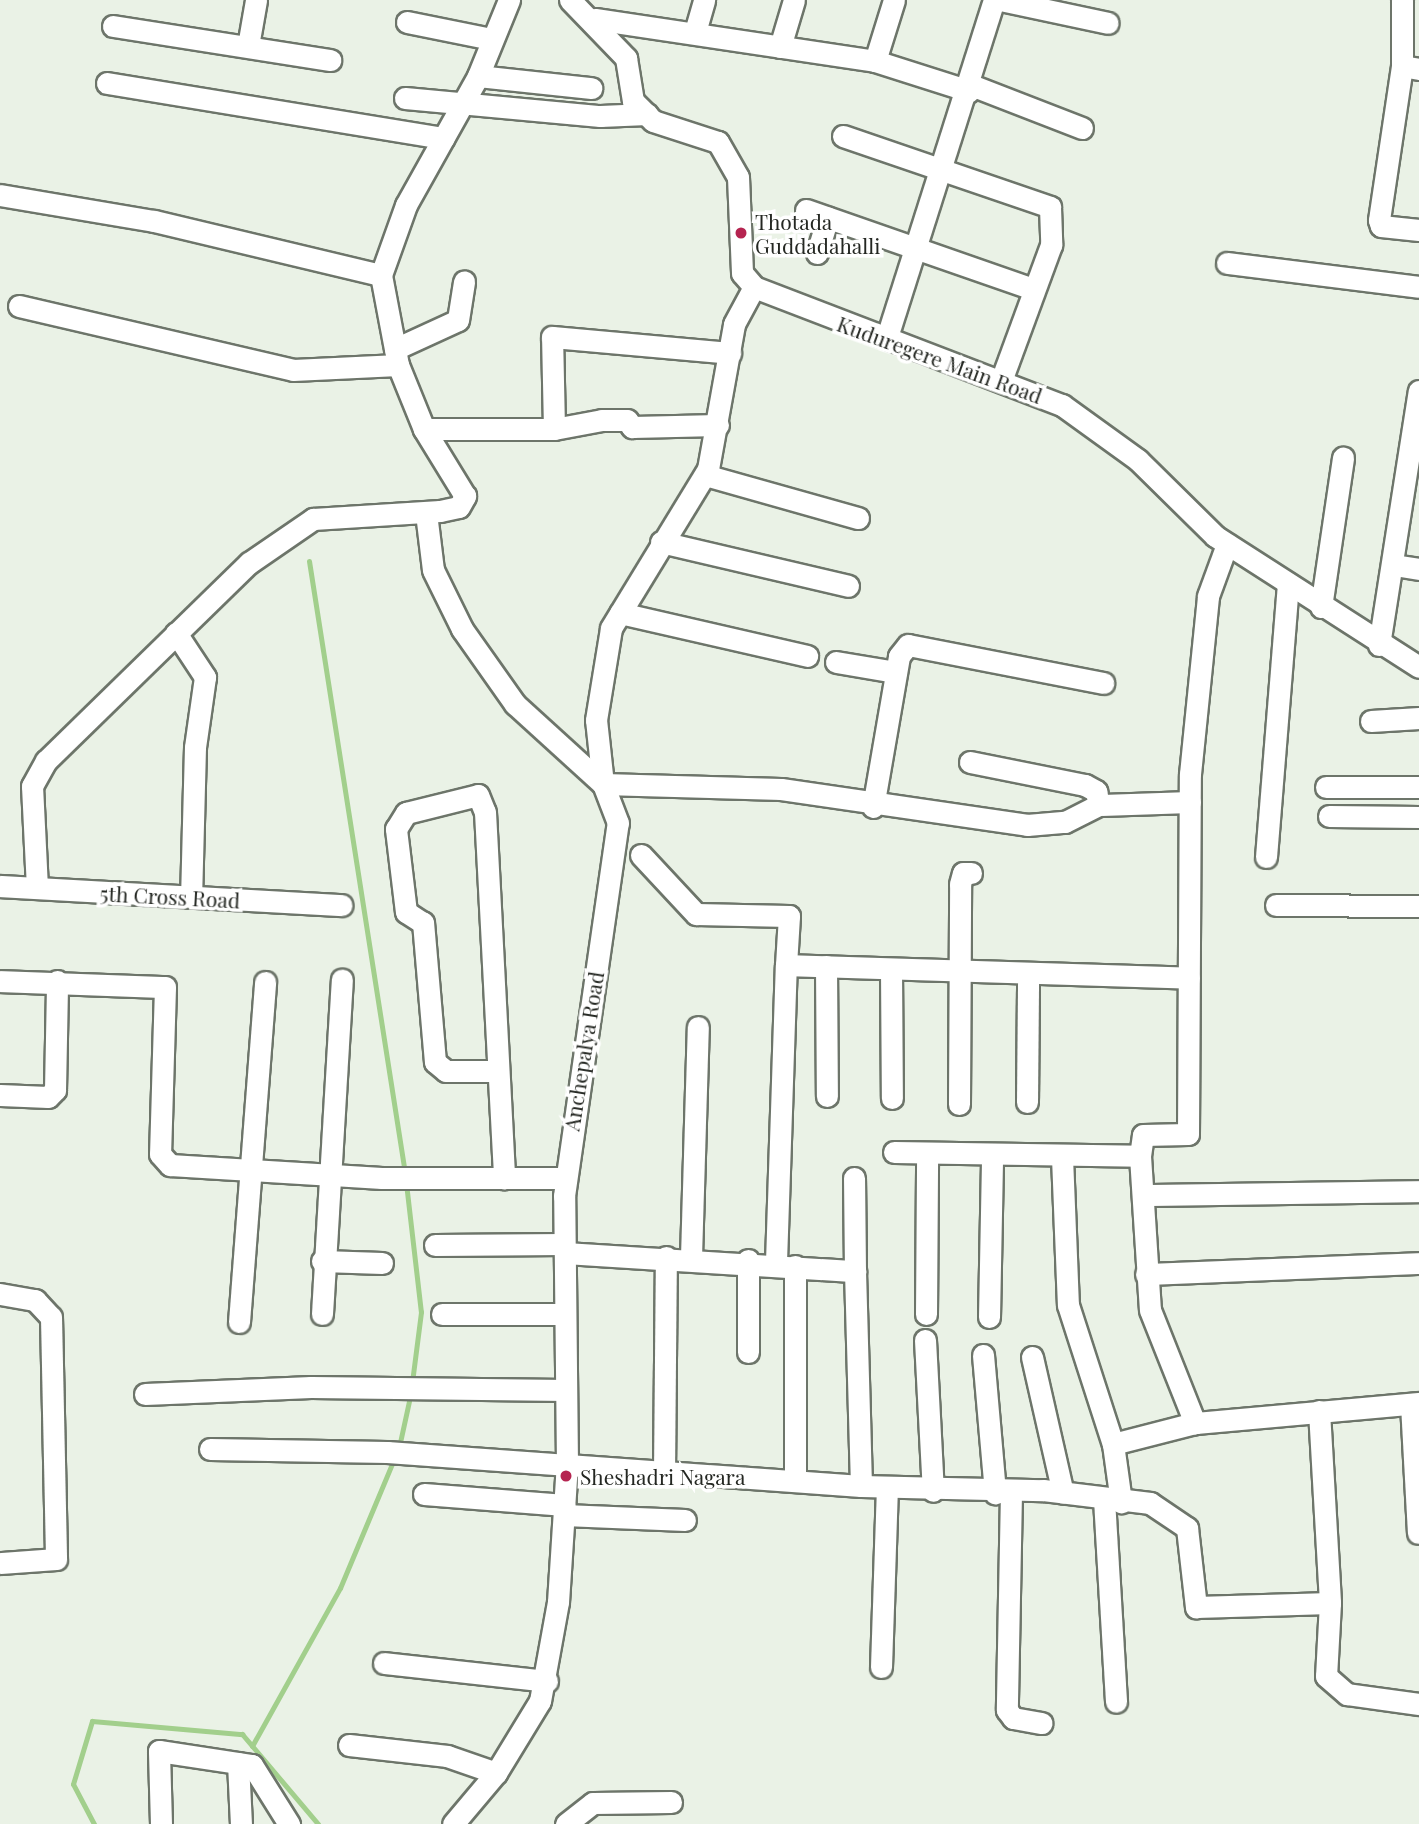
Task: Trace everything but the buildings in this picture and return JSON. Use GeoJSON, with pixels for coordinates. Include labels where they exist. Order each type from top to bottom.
{"type":"FeatureCollection","features":[{"type":"Feature","properties":{"kind":"street"},"geometry":{"type":"LineString","coordinates":[[248,46],[256,0]]}},
{"type":"Feature","properties":{"kind":"street"},"geometry":{"type":"LineString","coordinates":[[37,888],[33,786],[46,761],[249,563],[313,519],[426,513],[458,508],[465,496],[424,429],[396,357],[381,275],[406,205],[478,76],[509,0]]}},
{"type":"Feature","properties":{"kind":"street"},"geometry":{"type":"LineString","coordinates":[[570,0],[595,19],[626,58],[633,101],[646,114]]}},
{"type":"Feature","properties":{"kind":"street"},"geometry":{"type":"LineString","coordinates":[[695,32],[704,0]]}},
{"type":"Feature","properties":{"kind":"street"},"geometry":{"type":"LineString","coordinates":[[780,47],[794,0]]}},
{"type":"Feature","properties":{"kind":"street"},"geometry":{"type":"LineString","coordinates":[[875,61],[894,0]]}},
{"type":"Feature","properties":{"kind":"street"},"geometry":{"type":"LineString","coordinates":[[887,337],[970,88],[994,0]]}},
{"type":"Feature","properties":{"kind":"street"},"geometry":{"type":"LineString","coordinates":[[1000,0],[1108,23]]}},
{"type":"Feature","properties":{"kind":"street"},"geometry":{"type":"LineString","coordinates":[[1402,0],[1410,68],[1379,220],[1381,226],[1419,230]]}},
{"type":"Feature","properties":{"kind":"street"},"geometry":{"type":"LineString","coordinates":[[595,19],[875,61],[970,88],[1082,128]]}},
{"type":"Feature","properties":{"kind":"street"},"geometry":{"type":"LineString","coordinates":[[407,22],[491,39]]}},
{"type":"Feature","properties":{"kind":"street"},"geometry":{"type":"LineString","coordinates":[[113,26],[330,60]]}},
{"type":"Feature","properties":{"kind":"street"},"geometry":{"type":"LineString","coordinates":[[478,76],[591,88]]}},
{"type":"Feature","properties":{"kind":"street"},"geometry":{"type":"LineString","coordinates":[[107,83],[444,138]]}},
{"type":"Feature","properties":{"kind":"street"},"geometry":{"type":"LineString","coordinates":[[404,98],[459,106],[646,114],[718,142],[738,177],[743,273],[754,287]]}},
{"type":"Feature","properties":{"kind":"street"},"geometry":{"type":"LineString","coordinates":[[843,136],[943,167],[1050,207],[1051,245],[1030,288],[1031,304],[1002,378]]}},
{"type":"Feature","properties":{"kind":"street"},"geometry":{"type":"LineString","coordinates":[[0,195],[154,221],[381,275]]}},
{"type":"Feature","properties":{"kind":"street"},"geometry":{"type":"LineString","coordinates":[[806,210],[917,246],[1030,288]]}},
{"type":"Feature","properties":{"kind":"street"},"geometry":{"type":"LineString","coordinates":[[817,253],[828,218]]}},
{"type":"Feature","properties":{"kind":"street"},"geometry":{"type":"LineString","coordinates":[[1227,262],[1419,287]]}},
{"type":"Feature","properties":{"kind":"street"},"geometry":{"type":"LineString","coordinates":[[19,306],[293,370],[396,357],[458,320],[464,281]]}},
{"type":"Feature","properties":{"kind":"street","name":"Kuduregere Main Road"},"geometry":{"type":"LineString","coordinates":[[754,287],[1002,378],[1062,405],[1138,460],[1227,544],[1379,645],[1419,667]]}},
{"type":"Feature","properties":{"kind":"street","name":"Anchepalya Road"},"geometry":{"type":"LineString","coordinates":[[461,1821],[496,1773],[547,1682],[567,1464],[566,1178],[618,823],[603,784],[596,720],[611,628],[661,542],[705,475],[718,425],[734,324],[754,287]]}},
{"type":"Feature","properties":{"kind":"street"},"geometry":{"type":"LineString","coordinates":[[554,429],[552,337],[730,353]]}},
{"type":"Feature","properties":{"kind":"street"},"geometry":{"type":"LineString","coordinates":[[1379,645],[1394,565],[1411,504],[1419,391]]}},
{"type":"Feature","properties":{"kind":"street"},"geometry":{"type":"LineString","coordinates":[[424,429],[554,429],[603,420],[627,420],[632,427],[718,425]]}},
{"type":"Feature","properties":{"kind":"street"},"geometry":{"type":"LineString","coordinates":[[1321,607],[1343,458]]}},
{"type":"Feature","properties":{"kind":"street"},"geometry":{"type":"LineString","coordinates":[[705,475],[859,518]]}},
{"type":"Feature","properties":{"kind":"street"},"geometry":{"type":"LineString","coordinates":[[426,513],[433,570],[463,629],[515,704],[603,784],[781,789],[873,807],[1027,825],[1065,822],[1099,805],[1190,802]]}},
{"type":"Feature","properties":{"kind":"street"},"geometry":{"type":"LineString","coordinates":[[661,542],[848,586]]}},
{"type":"Feature","properties":{"kind":"street"},"geometry":{"type":"LineString","coordinates":[[1195,1423],[1150,1310],[1140,1156],[1143,1135],[1188,1134],[1190,802],[1208,596],[1227,544]]}},
{"type":"Feature","properties":{"kind":"street"},"geometry":{"type":"LineString","coordinates":[[1394,565],[1419,569]]}},
{"type":"Feature","properties":{"kind":"street"},"geometry":{"type":"LineString","coordinates":[[1266,858],[1288,584]]}},
{"type":"Feature","properties":{"kind":"street"},"geometry":{"type":"LineString","coordinates":[[620,613],[807,656]]}},
{"type":"Feature","properties":{"kind":"street"},"geometry":{"type":"LineString","coordinates":[[176,633],[205,677],[195,747],[191,897]]}},
{"type":"Feature","properties":{"kind":"street"},"geometry":{"type":"LineString","coordinates":[[873,807],[902,650],[916,644],[1103,683]]}},
{"type":"Feature","properties":{"kind":"street"},"geometry":{"type":"LineString","coordinates":[[836,662],[896,672]]}},
{"type":"Feature","properties":{"kind":"street"},"geometry":{"type":"LineString","coordinates":[[1371,721],[1419,718]]}},
{"type":"Feature","properties":{"kind":"street"},"geometry":{"type":"LineString","coordinates":[[970,762],[1085,785],[1096,791],[1099,805]]}},
{"type":"Feature","properties":{"kind":"street"},"geometry":{"type":"LineString","coordinates":[[1326,787],[1419,787]]}},
{"type":"Feature","properties":{"kind":"street"},"geometry":{"type":"LineString","coordinates":[[498,1071],[446,1071],[435,1062],[423,923],[406,912],[396,829],[407,813],[478,795],[485,812],[504,1179]]}},
{"type":"Feature","properties":{"kind":"street"},"geometry":{"type":"LineString","coordinates":[[1329,816],[1419,817]]}},
{"type":"Feature","properties":{"kind":"street"},"geometry":{"type":"LineString","coordinates":[[641,855],[696,914],[789,916],[786,965],[785,1264],[795,1481]]}},
{"type":"Feature","properties":{"kind":"street"},"geometry":{"type":"LineString","coordinates":[[959,1104],[961,879],[971,873]]}},
{"type":"Feature","properties":{"kind":"street","name":"5th Cross Road"},"geometry":{"type":"LineString","coordinates":[[0,886],[341,905]]}},
{"type":"Feature","properties":{"kind":"street"},"geometry":{"type":"LineString","coordinates":[[1276,905],[1419,906]]}},
{"type":"Feature","properties":{"kind":"street"},"geometry":{"type":"LineString","coordinates":[[786,965],[959,973],[1189,978]]}},
{"type":"Feature","properties":{"kind":"street"},"geometry":{"type":"LineString","coordinates":[[826,966],[827,1096]]}},
{"type":"Feature","properties":{"kind":"street"},"geometry":{"type":"LineString","coordinates":[[891,969],[892,1098]]}},
{"type":"Feature","properties":{"kind":"street"},"geometry":{"type":"LineString","coordinates":[[1027,1102],[1028,975]]}},
{"type":"Feature","properties":{"kind":"street"},"geometry":{"type":"LineString","coordinates":[[322,1314],[322,1261],[342,980]]}},
{"type":"Feature","properties":{"kind":"street"},"geometry":{"type":"LineString","coordinates":[[0,981],[165,986],[160,1154],[170,1165],[382,1178],[566,1178]]}},
{"type":"Feature","properties":{"kind":"street"},"geometry":{"type":"LineString","coordinates":[[0,1096],[48,1097],[55,1090],[57,981]]}},
{"type":"Feature","properties":{"kind":"street"},"geometry":{"type":"LineString","coordinates":[[239,1322],[265,982]]}},
{"type":"Feature","properties":{"kind":"street"},"geometry":{"type":"LineString","coordinates":[[691,1257],[698,1027]]}},
{"type":"Feature","properties":{"kind":"street"},"geometry":{"type":"LineString","coordinates":[[894,1152],[1062,1157],[1140,1156]]}},
{"type":"Feature","properties":{"kind":"street"},"geometry":{"type":"LineString","coordinates":[[926,1314],[928,1153]]}},
{"type":"Feature","properties":{"kind":"street"},"geometry":{"type":"LineString","coordinates":[[989,1317],[992,1155]]}},
{"type":"Feature","properties":{"kind":"street"},"geometry":{"type":"LineString","coordinates":[[1062,1157],[1068,1305],[1113,1444],[1116,1702]]}},
{"type":"Feature","properties":{"kind":"street"},"geometry":{"type":"LineString","coordinates":[[854,1178],[860,1486]]}},
{"type":"Feature","properties":{"kind":"street"},"geometry":{"type":"LineString","coordinates":[[1143,1195],[1419,1191]]}},
{"type":"Feature","properties":{"kind":"street"},"geometry":{"type":"LineString","coordinates":[[435,1245],[565,1249],[748,1260],[855,1271]]}},
{"type":"Feature","properties":{"kind":"street"},"geometry":{"type":"LineString","coordinates":[[664,1475],[666,1256]]}},
{"type":"Feature","properties":{"kind":"street"},"geometry":{"type":"LineString","coordinates":[[748,1260],[748,1352]]}},
{"type":"Feature","properties":{"kind":"street"},"geometry":{"type":"LineString","coordinates":[[322,1261],[382,1263]]}},
{"type":"Feature","properties":{"kind":"street"},"geometry":{"type":"LineString","coordinates":[[1146,1274],[1419,1263]]}},
{"type":"Feature","properties":{"kind":"street"},"geometry":{"type":"LineString","coordinates":[[0,1294],[35,1300],[51,1317],[57,1559],[0,1563]]}},
{"type":"Feature","properties":{"kind":"street"},"geometry":{"type":"LineString","coordinates":[[442,1314],[565,1314]]}},
{"type":"Feature","properties":{"kind":"street"},"geometry":{"type":"LineString","coordinates":[[925,1340],[933,1490]]}},
{"type":"Feature","properties":{"kind":"street"},"geometry":{"type":"LineString","coordinates":[[983,1355],[1003,1493],[1007,1710],[1013,1718],[1042,1723]]}},
{"type":"Feature","properties":{"kind":"street"},"geometry":{"type":"LineString","coordinates":[[1032,1357],[1063,1493]]}},
{"type":"Feature","properties":{"kind":"street"},"geometry":{"type":"LineString","coordinates":[[145,1394],[310,1387],[566,1390]]}},
{"type":"Feature","properties":{"kind":"street"},"geometry":{"type":"LineString","coordinates":[[1113,1444],[1195,1423],[1415,1404],[1418,1533]]}},
{"type":"Feature","properties":{"kind":"street"},"geometry":{"type":"LineString","coordinates":[[1319,1411],[1330,1603],[1326,1676],[1334,1686],[1419,1704]]}},
{"type":"Feature","properties":{"kind":"street"},"geometry":{"type":"LineString","coordinates":[[210,1449],[567,1464],[664,1475],[887,1488],[1063,1493],[1150,1503],[1187,1528],[1196,1606],[1330,1603]]}},
{"type":"Feature","properties":{"kind":"street"},"geometry":{"type":"LineString","coordinates":[[881,1667],[887,1488]]}},
{"type":"Feature","properties":{"kind":"street"},"geometry":{"type":"LineString","coordinates":[[424,1494],[685,1521]]}},
{"type":"Feature","properties":{"kind":"street"},"geometry":{"type":"LineString","coordinates":[[384,1663],[547,1682]]}},
{"type":"Feature","properties":{"kind":"street"},"geometry":{"type":"LineString","coordinates":[[349,1745],[447,1756],[496,1773]]}},
{"type":"Feature","properties":{"kind":"street"},"geometry":{"type":"LineString","coordinates":[[161,1824],[159,1751],[253,1765],[289,1824]]}},
{"type":"Feature","properties":{"kind":"street"},"geometry":{"type":"LineString","coordinates":[[238,1763],[241,1824]]}},
{"type":"Feature","properties":{"kind":"street"},"geometry":{"type":"LineString","coordinates":[[566,1824],[593,1803],[671,1802]]}},
{"type":"Feature","properties":{"kind":"waterway"},"geometry":{"type":"LineString","coordinates":[[309,561],[405,1173]]}},
{"type":"Feature","properties":{"kind":"waterway"},"geometry":{"type":"LineString","coordinates":[[406,1183],[421,1312],[412,1382]]}},
{"type":"Feature","properties":{"kind":"waterway"},"geometry":{"type":"LineString","coordinates":[[399,1447],[411,1392]]}},
{"type":"Feature","properties":{"kind":"waterway"},"geometry":{"type":"LineString","coordinates":[[252,1746],[340,1588],[394,1459]]}},
{"type":"Feature","properties":{"kind":"waterway"},"geometry":{"type":"LineString","coordinates":[[94,1824],[73,1784],[92,1721],[242,1734],[318,1824]]}},
{"type":"Feature","properties":{"kind":"place","name":"Thotada Guddadahalli"},"geometry":{"type":"Point","coordinates":[741,233]}},
{"type":"Feature","properties":{"kind":"place","name":"Sheshadri Nagara"},"geometry":{"type":"Point","coordinates":[566,1476]}}]}
